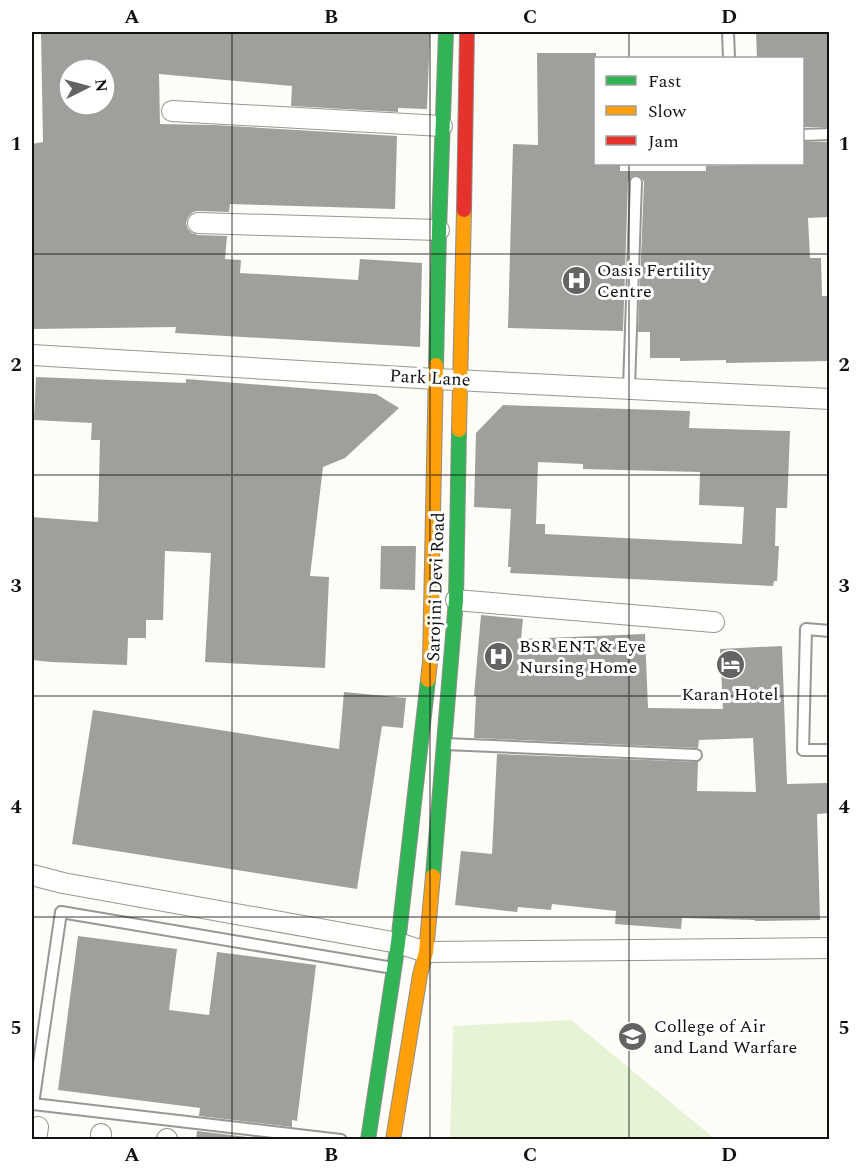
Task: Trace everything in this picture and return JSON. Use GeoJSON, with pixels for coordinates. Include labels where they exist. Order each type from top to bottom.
{"type":"FeatureCollection","features":[{"type":"Feature","properties":{"kind":"main road","name":"Sarojini Devi Road"},"geometry":{"type":"LineString","coordinates":[[368,1140],[398,943],[430,662],[439,230],[446,32]]}},
{"type":"Feature","properties":{"kind":"main road","name":"Sarojini Devi Road"},"geometry":{"type":"LineString","coordinates":[[393,1140],[420,975],[426,952],[456,600],[467,32]]}},
{"type":"Feature","properties":{"kind":"street"},"geometry":{"type":"LineString","coordinates":[[172,111],[442,126]]}},
{"type":"Feature","properties":{"kind":"street"},"geometry":{"type":"LineString","coordinates":[[198,223],[439,230]]}},
{"type":"Feature","properties":{"kind":"street","name":"Park Lane"},"geometry":{"type":"LineString","coordinates":[[32,355],[830,399]]}},
{"type":"Feature","properties":{"kind":"street"},"geometry":{"type":"LineString","coordinates":[[456,600],[714,622]]}},
{"type":"Feature","properties":{"kind":"street"},"geometry":{"type":"LineString","coordinates":[[32,875],[63,883],[398,943],[426,952],[830,948]]}},
{"type":"Feature","properties":{"kind":"lane"},"geometry":{"type":"LineString","coordinates":[[728,32],[729,57]]}},
{"type":"Feature","properties":{"kind":"lane"},"geometry":{"type":"LineString","coordinates":[[804,135],[830,134]]}},
{"type":"Feature","properties":{"kind":"lane"},"geometry":{"type":"LineString","coordinates":[[629,388],[636,182]]}},
{"type":"Feature","properties":{"kind":"lane"},"geometry":{"type":"LineString","coordinates":[[830,631],[806,630],[803,750],[830,750]]}},
{"type":"Feature","properties":{"kind":"lane"},"geometry":{"type":"LineString","coordinates":[[445,744],[696,756]]}},
{"type":"Feature","properties":{"kind":"lane"},"geometry":{"type":"LineString","coordinates":[[341,1140],[33,1104],[61,912],[394,968]]}},
{"type":"Feature","properties":{"kind":"green space"},"geometry":{"type":"Polygon","coordinates":[[[571,1020],[715,1139],[450,1139],[453,1026],[571,1020]]]}},
{"type":"Feature","properties":{"kind":"building"},"geometry":{"type":"Polygon","coordinates":[[[41,32],[430,32],[427,109],[398,108],[398,112],[291,106],[292,86],[159,74],[160,124],[397,136],[395,209],[230,204],[229,212],[193,212],[186,223],[192,233],[198,235],[227,236],[225,259],[241,260],[240,273],[358,280],[360,259],[422,263],[420,347],[175,333],[176,327],[32,329],[32,144],[43,142],[41,32]]]}},
{"type":"Feature","properties":{"kind":"building"},"geometry":{"type":"Polygon","coordinates":[[[756,32],[830,32],[830,127],[804,127],[804,57],[757,57],[756,32]]]}},
{"type":"Feature","properties":{"kind":"building"},"geometry":{"type":"Polygon","coordinates":[[[537,53],[596,53],[594,57],[594,165],[620,165],[620,171],[706,171],[706,166],[804,165],[804,142],[830,142],[830,217],[808,218],[810,258],[821,258],[822,296],[830,296],[830,361],[726,363],[726,360],[680,361],[680,358],[650,358],[650,332],[638,332],[644,182],[637,175],[632,176],[628,182],[623,331],[508,328],[513,144],[538,145],[537,53]]]}},
{"type":"Feature","properties":{"kind":"building"},"geometry":{"type":"Polygon","coordinates":[[[36,377],[186,383],[186,379],[376,394],[399,408],[345,458],[323,467],[310,576],[329,577],[325,668],[205,662],[211,553],[165,551],[163,620],[146,620],[146,638],[128,638],[127,665],[32,660],[32,517],[98,522],[100,440],[91,440],[92,423],[34,420],[36,377]]]}},
{"type":"Feature","properties":{"kind":"building"},"geometry":{"type":"Polygon","coordinates":[[[503,405],[690,411],[689,428],[790,431],[787,508],[776,508],[775,546],[779,546],[777,581],[774,581],[773,586],[510,573],[511,567],[508,567],[511,509],[474,507],[476,433],[503,405]],[[538,462],[536,524],[545,524],[545,534],[742,544],[744,507],[699,505],[700,472],[583,469],[583,464],[538,462]]]}},
{"type":"Feature","properties":{"kind":"building"},"geometry":{"type":"Polygon","coordinates":[[[381,546],[416,546],[415,590],[380,589],[381,546]]]}},
{"type":"Feature","properties":{"kind":"building"},"geometry":{"type":"Polygon","coordinates":[[[481,615],[523,619],[521,639],[645,634],[648,708],[723,709],[720,649],[782,646],[787,784],[828,783],[830,813],[817,814],[820,920],[755,921],[682,918],[681,929],[615,924],[616,911],[552,904],[551,910],[518,907],[517,912],[455,905],[461,851],[492,854],[497,754],[698,762],[697,791],[756,792],[753,738],[699,740],[698,748],[474,738],[476,696],[474,696],[481,615]]]}},
{"type":"Feature","properties":{"kind":"building"},"geometry":{"type":"Polygon","coordinates":[[[344,692],[406,698],[403,728],[382,726],[357,889],[72,844],[93,710],[339,749],[344,692]]]}},
{"type":"Feature","properties":{"kind":"building"},"geometry":{"type":"Polygon","coordinates":[[[78,936],[177,949],[169,1010],[209,1015],[217,952],[316,965],[297,1121],[292,1120],[292,1127],[199,1116],[200,1108],[58,1090],[78,936]]]}},
{"type":"Feature","properties":{"kind":"building"},"geometry":{"type":"Polygon","coordinates":[[[197,1131],[272,1140],[196,1140],[197,1131]]]}},
{"type":"Feature","properties":{"kind":"traffic: fast"},"geometry":{"type":"LineString","coordinates":[[436,365],[446,32]]}},
{"type":"Feature","properties":{"kind":"traffic: fast"},"geometry":{"type":"LineString","coordinates":[[433,876],[456,600],[459,430]]}},
{"type":"Feature","properties":{"kind":"traffic: fast"},"geometry":{"type":"LineString","coordinates":[[368,1140],[398,943],[428,680]]}},
{"type":"Feature","properties":{"kind":"traffic: slow"},"geometry":{"type":"LineString","coordinates":[[459,430],[464,210]]}},
{"type":"Feature","properties":{"kind":"traffic: slow"},"geometry":{"type":"LineString","coordinates":[[428,680],[436,365]]}},
{"type":"Feature","properties":{"kind":"traffic: slow"},"geometry":{"type":"LineString","coordinates":[[393,1140],[420,975],[426,952],[433,876]]}},
{"type":"Feature","properties":{"kind":"traffic: jam"},"geometry":{"type":"LineString","coordinates":[[464,210],[467,32]]}},
{"type":"Feature","properties":{"kind":"place","name":"Oasis Fertility Centre"},"geometry":{"type":"Point","coordinates":[576,280]}},
{"type":"Feature","properties":{"kind":"place","name":"BSR ENT & Eye Nursing Home"},"geometry":{"type":"Point","coordinates":[498,656]}},
{"type":"Feature","properties":{"kind":"place","name":"Karan Hotel"},"geometry":{"type":"Point","coordinates":[730,665]}},
{"type":"Feature","properties":{"kind":"place","name":"College of Air and Land Warfare"},"geometry":{"type":"Point","coordinates":[633,1036]}}]}
